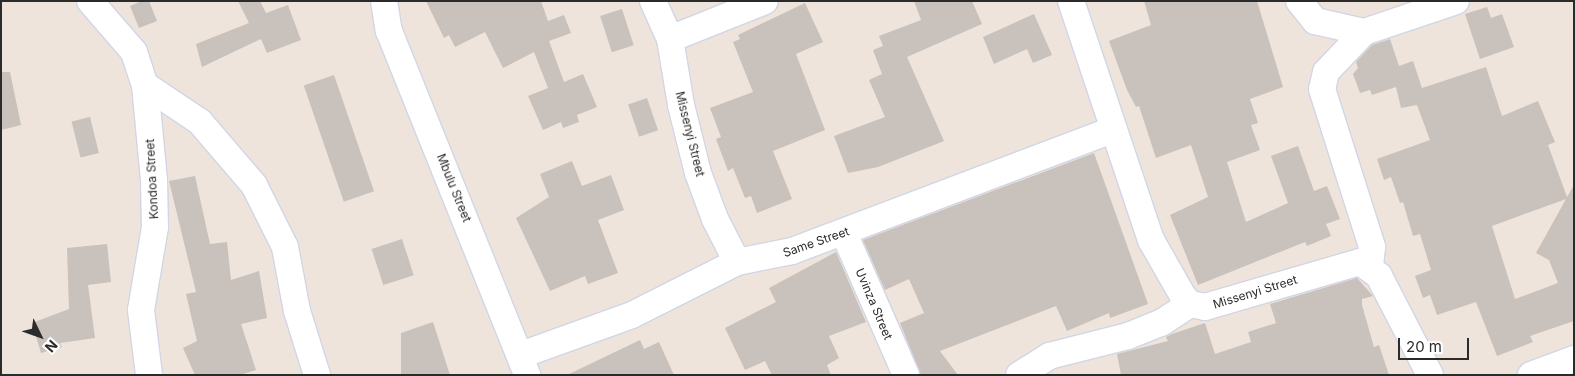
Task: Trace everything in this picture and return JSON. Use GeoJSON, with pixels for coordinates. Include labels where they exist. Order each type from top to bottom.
{"type":"FeatureCollection","features":[{"type":"Feature","properties":{"kind":"street","name":"Kondoa Street"},"geometry":{"type":"LineString","coordinates":[[90,1],[134,52],[145,85],[154,218],[141,310],[149,375]]}},
{"type":"Feature","properties":{"kind":"street","name":"Mbulu Street"},"geometry":{"type":"LineString","coordinates":[[384,1],[389,30],[524,365]]}},
{"type":"Feature","properties":{"kind":"street","name":"Missenyi Street"},"geometry":{"type":"LineString","coordinates":[[653,1],[670,39],[681,105],[698,173],[715,219],[737,262]]}},
{"type":"Feature","properties":{"kind":"street"},"geometry":{"type":"LineString","coordinates":[[670,39],[765,1]]}},
{"type":"Feature","properties":{"kind":"street"},"geometry":{"type":"LineString","coordinates":[[1019,375],[1049,356],[1128,336],[1162,323],[1190,304],[1168,273],[1152,240],[1113,130],[1071,1]]}},
{"type":"Feature","properties":{"kind":"street"},"geometry":{"type":"LineString","coordinates":[[1299,1],[1314,21],[1364,32]]}},
{"type":"Feature","properties":{"kind":"street"},"geometry":{"type":"LineString","coordinates":[[1430,375],[1386,286],[1370,267],[1372,247],[1322,89],[1326,72],[1364,32],[1456,1]]}},
{"type":"Feature","properties":{"kind":"street"},"geometry":{"type":"LineString","coordinates":[[145,85],[200,122],[254,185],[285,248],[297,312],[317,375]]}},
{"type":"Feature","properties":{"kind":"street","name":"Same Street"},"geometry":{"type":"LineString","coordinates":[[524,365],[737,262],[782,254],[844,233],[1113,130]]}},
{"type":"Feature","properties":{"kind":"street","name":"Uvinza Street"},"geometry":{"type":"LineString","coordinates":[[844,233],[906,375]]}},
{"type":"Feature","properties":{"kind":"street","name":"Missenyi Street"},"geometry":{"type":"LineString","coordinates":[[1190,304],[1205,307],[1219,304],[1352,263],[1370,267]]}},
{"type":"Feature","properties":{"kind":"street"},"geometry":{"type":"LineString","coordinates":[[1531,375],[1574,359]]}},
{"type":"Feature","properties":{"kind":"building"},"geometry":{"type":"Polygon","coordinates":[[[142,1],[149,1],[157,21],[139,28],[130,6],[142,1]]]}},
{"type":"Feature","properties":{"kind":"building"},"geometry":{"type":"Polygon","coordinates":[[[238,1],[260,1],[266,13],[288,5],[301,40],[267,53],[261,39],[202,67],[196,44],[249,23],[238,1]]]}},
{"type":"Feature","properties":{"kind":"building"},"geometry":{"type":"Polygon","coordinates":[[[426,1],[541,1],[548,21],[564,15],[571,33],[549,41],[564,82],[583,74],[597,107],[577,115],[579,122],[563,128],[561,122],[543,130],[528,96],[548,88],[534,52],[503,68],[485,32],[455,47],[449,35],[444,38],[426,1]]]}},
{"type":"Feature","properties":{"kind":"building"},"geometry":{"type":"Polygon","coordinates":[[[914,1],[972,1],[982,24],[907,57],[944,141],[878,167],[848,173],[834,136],[885,117],[869,80],[882,74],[873,50],[883,46],[879,36],[921,20],[914,1]]]}},
{"type":"Feature","properties":{"kind":"building"},"geometry":{"type":"Polygon","coordinates":[[[1144,1],[1257,1],[1283,87],[1250,99],[1258,123],[1251,125],[1260,150],[1227,162],[1246,222],[1288,203],[1271,156],[1298,146],[1314,191],[1327,186],[1340,219],[1326,224],[1331,236],[1307,246],[1305,242],[1198,285],[1170,215],[1208,197],[1191,145],[1156,158],[1139,106],[1136,107],[1127,90],[1109,41],[1151,25],[1144,1]]]}},
{"type":"Feature","properties":{"kind":"building"},"geometry":{"type":"Polygon","coordinates":[[[805,3],[823,42],[796,54],[825,130],[773,151],[792,199],[757,213],[751,196],[745,198],[733,168],[728,171],[716,139],[721,137],[710,108],[753,92],[733,42],[740,39],[738,35],[805,3]]]}},
{"type":"Feature","properties":{"kind":"building"},"geometry":{"type":"Polygon","coordinates":[[[1487,7],[1491,18],[1502,14],[1514,47],[1480,59],[1465,14],[1487,7]]]}},
{"type":"Feature","properties":{"kind":"building"},"geometry":{"type":"Polygon","coordinates":[[[622,9],[634,45],[612,52],[600,16],[622,9]]]}},
{"type":"Feature","properties":{"kind":"building"},"geometry":{"type":"Polygon","coordinates":[[[1034,14],[1052,55],[1033,63],[1027,49],[994,64],[983,37],[1034,14]]]}},
{"type":"Feature","properties":{"kind":"building"},"geometry":{"type":"Polygon","coordinates":[[[1390,39],[1399,66],[1413,61],[1422,88],[1486,67],[1502,116],[1538,101],[1555,142],[1548,145],[1567,197],[1574,185],[1574,321],[1530,336],[1533,342],[1497,356],[1476,302],[1437,315],[1430,295],[1423,298],[1415,276],[1431,270],[1420,234],[1413,236],[1403,202],[1400,203],[1391,177],[1384,180],[1377,159],[1430,140],[1417,105],[1401,108],[1396,87],[1372,95],[1370,90],[1360,93],[1353,74],[1358,68],[1356,62],[1372,45],[1390,39]],[[1566,199],[1492,226],[1515,299],[1558,283],[1549,260],[1536,253],[1566,199]]]}},
{"type":"Feature","properties":{"kind":"building"},"geometry":{"type":"Polygon","coordinates":[[[1,72],[10,72],[21,125],[1,130],[1,72]]]}},
{"type":"Feature","properties":{"kind":"building"},"geometry":{"type":"Polygon","coordinates":[[[334,75],[374,191],[344,202],[304,85],[334,75]]]}},
{"type":"Feature","properties":{"kind":"building"},"geometry":{"type":"Polygon","coordinates":[[[647,98],[658,130],[639,137],[628,105],[647,98]]]}},
{"type":"Feature","properties":{"kind":"building"},"geometry":{"type":"Polygon","coordinates":[[[90,117],[99,153],[81,157],[72,122],[90,117]]]}},
{"type":"Feature","properties":{"kind":"building"},"geometry":{"type":"Polygon","coordinates":[[[1094,153],[1148,304],[1110,318],[1109,313],[1067,331],[1056,306],[940,351],[958,375],[921,375],[900,323],[924,313],[909,279],[885,290],[863,240],[1094,153]]]}},
{"type":"Feature","properties":{"kind":"building"},"geometry":{"type":"Polygon","coordinates":[[[572,161],[582,186],[611,175],[624,210],[598,220],[618,273],[588,284],[585,276],[550,291],[516,218],[549,197],[540,174],[572,161]]]}},
{"type":"Feature","properties":{"kind":"building"},"geometry":{"type":"Polygon","coordinates":[[[195,176],[210,244],[227,242],[231,280],[259,271],[267,318],[241,324],[256,370],[240,375],[195,375],[183,348],[197,341],[186,294],[196,292],[169,181],[195,176]]]}},
{"type":"Feature","properties":{"kind":"building"},"geometry":{"type":"Polygon","coordinates":[[[402,239],[414,275],[383,285],[372,249],[402,239]]]}},
{"type":"Feature","properties":{"kind":"building"},"geometry":{"type":"Polygon","coordinates":[[[107,244],[111,282],[88,285],[95,338],[60,343],[62,347],[41,353],[32,323],[69,309],[67,248],[107,244]]]}},
{"type":"Feature","properties":{"kind":"building"},"geometry":{"type":"Polygon","coordinates":[[[836,252],[866,322],[829,336],[839,358],[827,365],[831,375],[772,375],[765,361],[745,370],[725,328],[776,302],[769,288],[836,252]]]}},
{"type":"Feature","properties":{"kind":"building"},"geometry":{"type":"Polygon","coordinates":[[[1357,278],[1373,296],[1362,299],[1362,305],[1374,347],[1379,345],[1389,375],[1121,375],[1117,354],[1168,341],[1166,337],[1172,334],[1205,323],[1215,354],[1251,342],[1248,332],[1276,323],[1270,304],[1357,278]]]}},
{"type":"Feature","properties":{"kind":"building"},"geometry":{"type":"Polygon","coordinates":[[[433,322],[450,375],[401,375],[401,333],[433,322]]]}},
{"type":"Feature","properties":{"kind":"building"},"geometry":{"type":"Polygon","coordinates":[[[640,340],[644,349],[659,342],[674,375],[567,375],[640,340]]]}}]}
